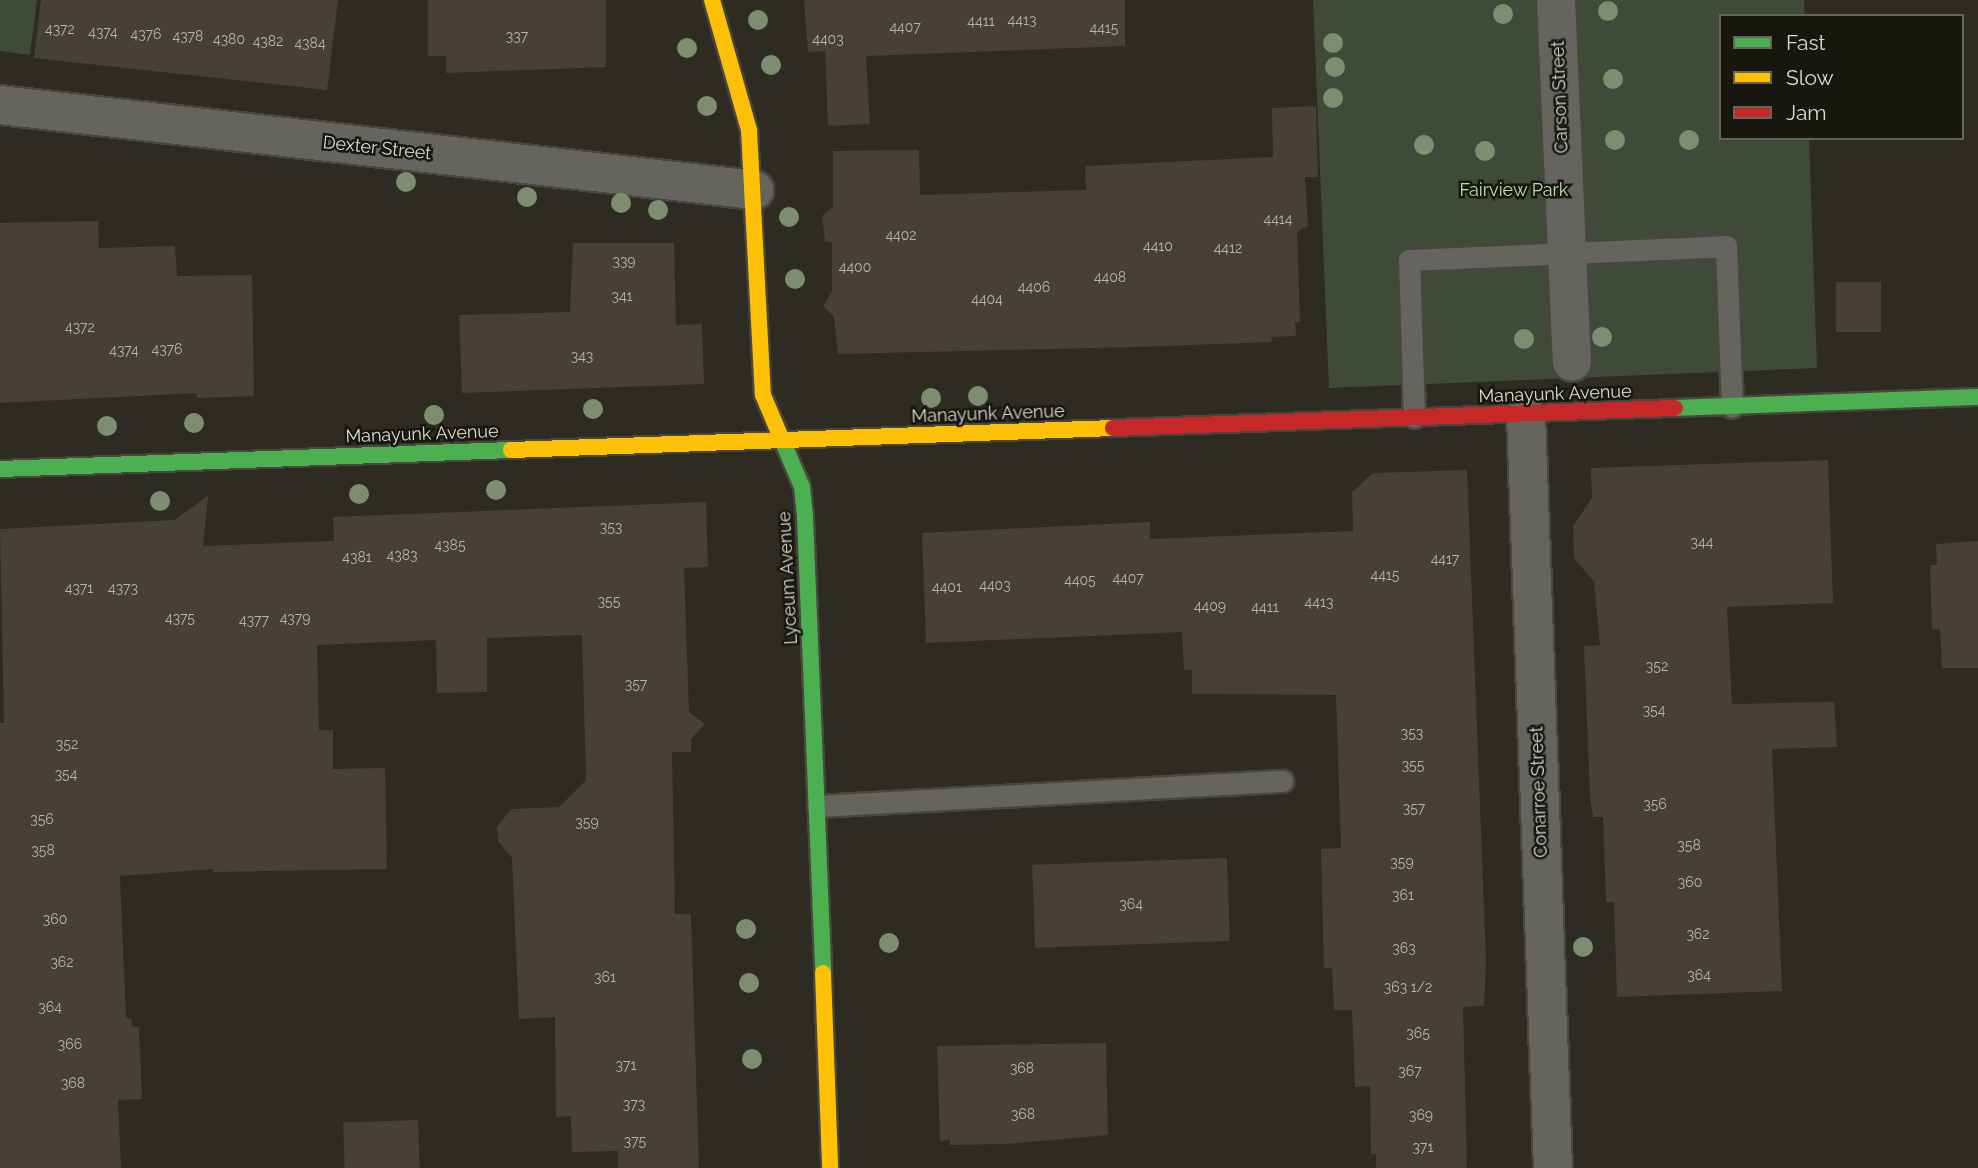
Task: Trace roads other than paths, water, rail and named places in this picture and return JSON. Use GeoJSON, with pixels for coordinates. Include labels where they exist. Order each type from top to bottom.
{"type":"FeatureCollection","features":[{"type":"Feature","properties":{"kind":"street","name":"Lyceum Avenue"},"geometry":{"type":"LineString","coordinates":[[712,0],[749,130],[762,383],[780,441],[802,487],[818,806],[830,1168]]}},
{"type":"Feature","properties":{"kind":"street","name":"Carson Street"},"geometry":{"type":"LineString","coordinates":[[1556,0],[1572,362]]}},
{"type":"Feature","properties":{"kind":"street","name":"Dexter Street"},"geometry":{"type":"LineString","coordinates":[[0,105],[754,191]]}},
{"type":"Feature","properties":{"kind":"street","name":"Manayunk Avenue"},"geometry":{"type":"LineString","coordinates":[[0,468],[1978,397]]}},
{"type":"Feature","properties":{"kind":"street","name":"Conarroe Street"},"geometry":{"type":"LineString","coordinates":[[1526,415],[1553,1168]]}},
{"type":"Feature","properties":{"kind":"lane"},"geometry":{"type":"LineString","coordinates":[[1414,417],[1409,260],[1726,246],[1732,407]]}},
{"type":"Feature","properties":{"kind":"lane"},"geometry":{"type":"LineString","coordinates":[[818,806],[1282,781]]}},
{"type":"Feature","properties":{"kind":"park label","name":"Fairview Park"},"geometry":{"type":"Point","coordinates":[1514,190]}}]}
